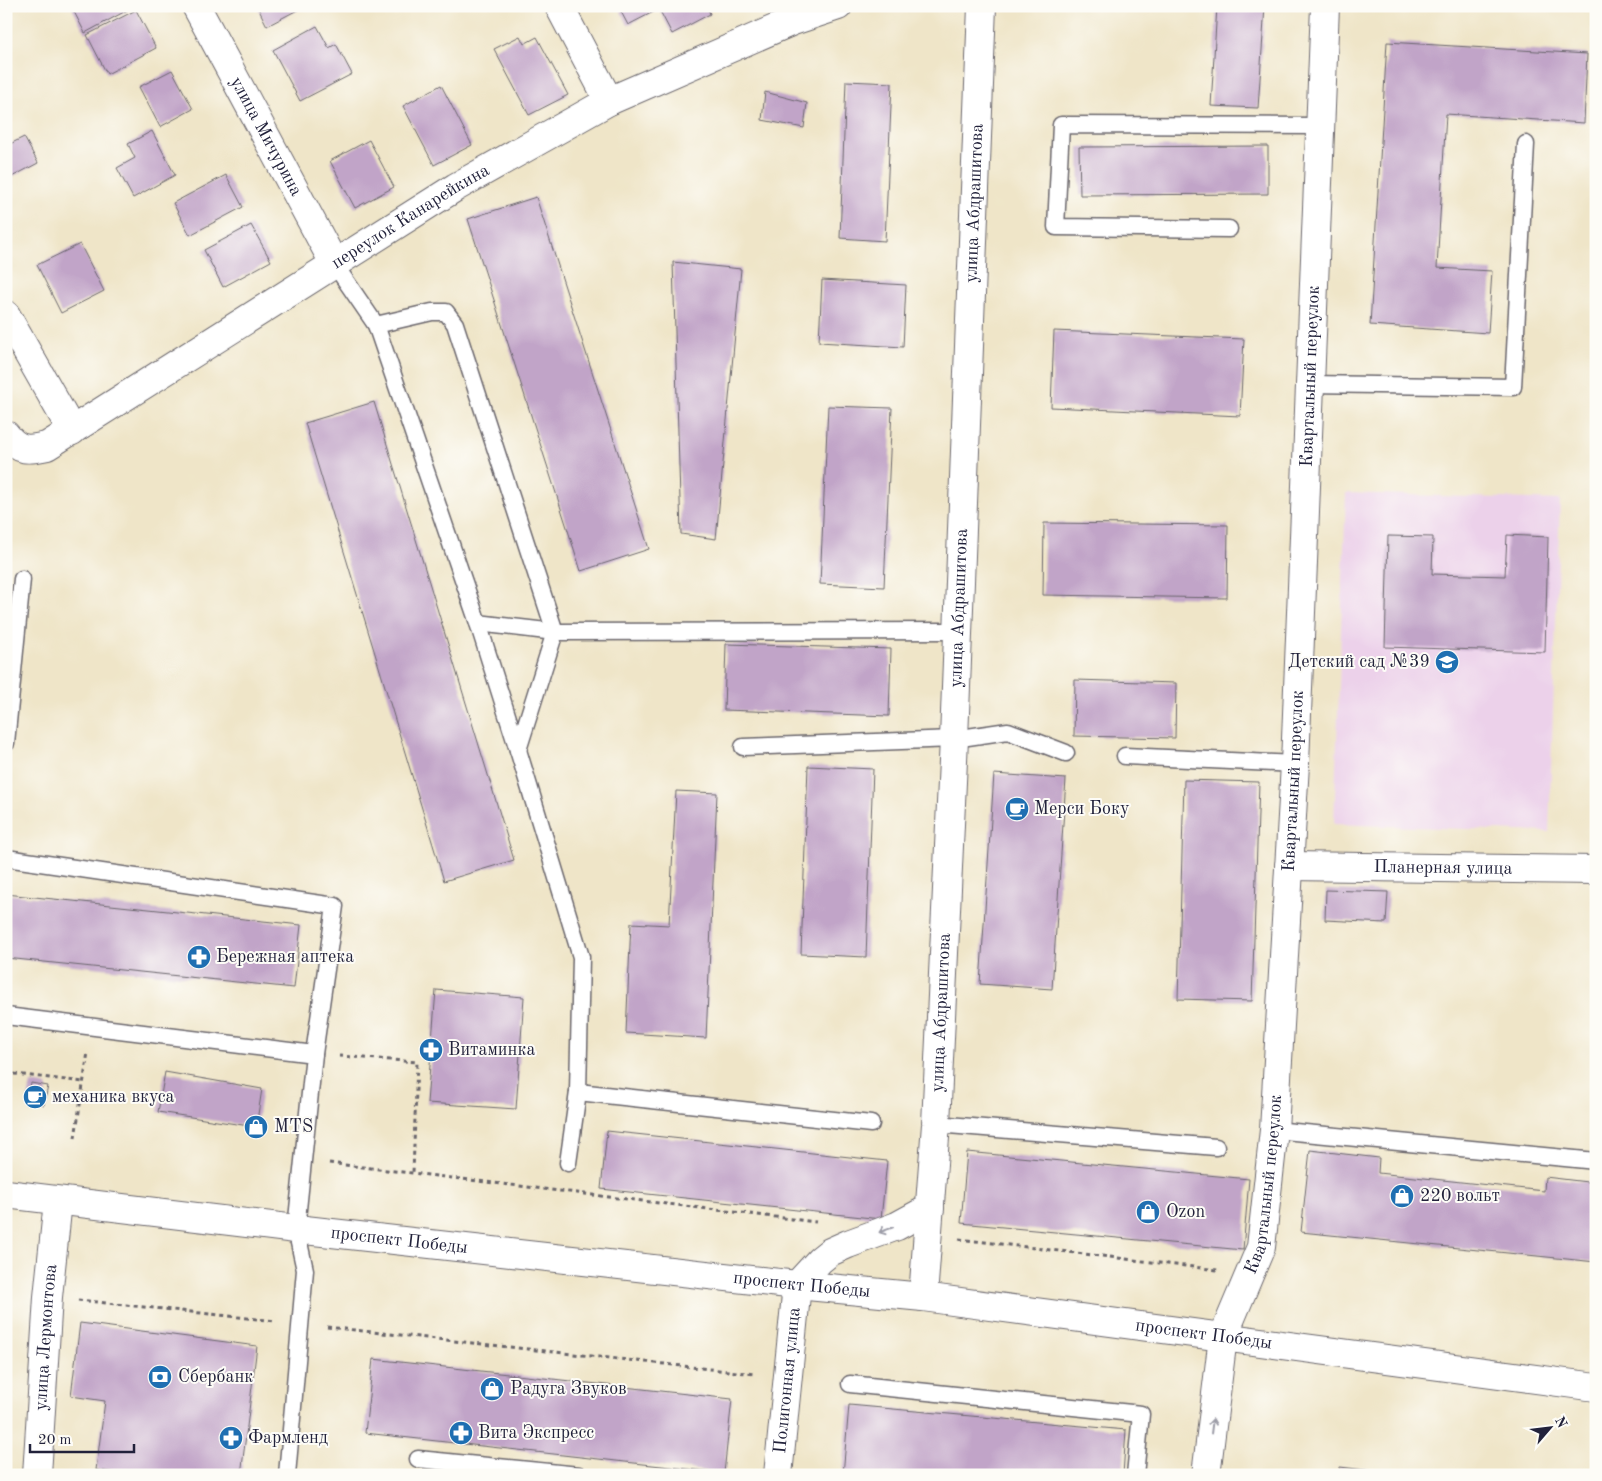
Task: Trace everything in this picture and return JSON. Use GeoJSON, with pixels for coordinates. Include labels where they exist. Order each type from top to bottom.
{"type":"FeatureCollection","features":[{"type":"Feature","properties":{"kind":"street","name":"улица Мичурина"},"geometry":{"type":"LineString","coordinates":[[196,6],[335,265]]}},
{"type":"Feature","properties":{"kind":"street"},"geometry":{"type":"LineString","coordinates":[[559,6],[609,101]]}},
{"type":"Feature","properties":{"kind":"street","name":"переулок Канарейкина"},"geometry":{"type":"LineString","coordinates":[[6,435],[13,444],[28,450],[47,446],[456,187],[609,101],[793,21],[838,6]]}},
{"type":"Feature","properties":{"kind":"street","name":"улица Абдрашитова"},"geometry":{"type":"LineString","coordinates":[[923,1297],[936,1124],[954,739],[982,6]]}},
{"type":"Feature","properties":{"kind":"street","name":"Квартальный переулок"},"geometry":{"type":"LineString","coordinates":[[1206,1475],[1223,1337],[1260,1247],[1274,1130],[1295,764],[1325,6]]}},
{"type":"Feature","properties":{"kind":"street"},"geometry":{"type":"LineString","coordinates":[[6,315],[72,431]]}},
{"type":"Feature","properties":{"kind":"street","name":"Планерная улица"},"geometry":{"type":"LineString","coordinates":[[1289,866],[1596,870]]}},
{"type":"Feature","properties":{"kind":"street","name":"проспект Победы"},"geometry":{"type":"LineString","coordinates":[[6,1194],[296,1229],[797,1285],[923,1297],[1596,1387]]}},
{"type":"Feature","properties":{"kind":"street","name":"улица Лермонтова"},"geometry":{"type":"LineString","coordinates":[[37,1475],[48,1297],[58,1201]]}},
{"type":"Feature","properties":{"kind":"street"},"geometry":{"type":"LineString","coordinates":[[797,1285],[830,1252],[897,1226],[930,1208]]}},
{"type":"Feature","properties":{"kind":"street","name":"Полигонная улица"},"geometry":{"type":"LineString","coordinates":[[778,1475],[797,1285]]}},
{"type":"Feature","properties":{"kind":"lane"},"geometry":{"type":"LineString","coordinates":[[1229,229],[1056,227],[1061,126],[1319,126]]}},
{"type":"Feature","properties":{"kind":"lane"},"geometry":{"type":"LineString","coordinates":[[1309,384],[1513,387],[1526,144]]}},
{"type":"Feature","properties":{"kind":"lane"},"geometry":{"type":"LineString","coordinates":[[335,265],[376,325],[478,623],[581,956],[578,1092],[568,1162]]}},
{"type":"Feature","properties":{"kind":"lane"},"geometry":{"type":"LineString","coordinates":[[376,325],[432,312],[446,312],[455,324],[555,632],[518,750]]}},
{"type":"Feature","properties":{"kind":"lane"},"geometry":{"type":"LineString","coordinates":[[6,743],[22,579]]}},
{"type":"Feature","properties":{"kind":"lane"},"geometry":{"type":"LineString","coordinates":[[478,623],[555,632],[957,631]]}},
{"type":"Feature","properties":{"kind":"lane"},"geometry":{"type":"LineString","coordinates":[[743,746],[954,739],[1008,731],[1066,753]]}},
{"type":"Feature","properties":{"kind":"lane"},"geometry":{"type":"LineString","coordinates":[[1125,756],[1295,764]]}},
{"type":"Feature","properties":{"kind":"lane"},"geometry":{"type":"LineString","coordinates":[[6,858],[335,906],[314,1054],[296,1229],[305,1270],[287,1475]]}},
{"type":"Feature","properties":{"kind":"lane"},"geometry":{"type":"LineString","coordinates":[[6,1016],[314,1054]]}},
{"type":"Feature","properties":{"kind":"lane"},"geometry":{"type":"LineString","coordinates":[[578,1092],[871,1124]]}},
{"type":"Feature","properties":{"kind":"lane"},"geometry":{"type":"LineString","coordinates":[[936,1124],[1216,1147]]}},
{"type":"Feature","properties":{"kind":"lane"},"geometry":{"type":"LineString","coordinates":[[1274,1130],[1596,1161]]}},
{"type":"Feature","properties":{"kind":"lane"},"geometry":{"type":"LineString","coordinates":[[850,1384],[1141,1414],[1135,1475]]}},
{"type":"Feature","properties":{"kind":"lane"},"geometry":{"type":"LineString","coordinates":[[418,1459],[579,1475]]}},
{"type":"Feature","properties":{"kind":"path"},"geometry":{"type":"LineString","coordinates":[[75,1138],[91,1027]]}},
{"type":"Feature","properties":{"kind":"path"},"geometry":{"type":"LineString","coordinates":[[314,1054],[418,1062],[413,1173]]}},
{"type":"Feature","properties":{"kind":"path"},"geometry":{"type":"LineString","coordinates":[[6,1073],[84,1082]]}},
{"type":"Feature","properties":{"kind":"path"},"geometry":{"type":"LineString","coordinates":[[303,1160],[818,1222]]}},
{"type":"Feature","properties":{"kind":"path"},"geometry":{"type":"LineString","coordinates":[[928,1235],[1249,1274]]}},
{"type":"Feature","properties":{"kind":"path"},"geometry":{"type":"LineString","coordinates":[[48,1297],[788,1377]]}},
{"type":"Feature","properties":{"kind":"shaded area","name":"Детский сад №39"},"geometry":{"type":"Polygon","coordinates":[[[1346,493],[1560,500],[1549,832],[1334,824],[1346,493]]]}},
{"type":"Feature","properties":{"kind":"building"},"geometry":{"type":"Polygon","coordinates":[[[71,6],[135,6],[85,33],[71,6]]]}},
{"type":"Feature","properties":{"kind":"building"},"geometry":{"type":"Polygon","coordinates":[[[257,6],[305,6],[267,26],[257,6]]]}},
{"type":"Feature","properties":{"kind":"building"},"geometry":{"type":"Polygon","coordinates":[[[618,6],[707,6],[710,14],[672,34],[659,9],[628,25],[618,6]]]}},
{"type":"Feature","properties":{"kind":"building"},"geometry":{"type":"Polygon","coordinates":[[[1217,6],[1265,6],[1258,108],[1211,106],[1217,6]]]}},
{"type":"Feature","properties":{"kind":"building"},"geometry":{"type":"Polygon","coordinates":[[[136,10],[156,48],[107,74],[87,35],[136,10]]]}},
{"type":"Feature","properties":{"kind":"building"},"geometry":{"type":"Polygon","coordinates":[[[317,26],[329,48],[336,44],[352,74],[300,101],[273,50],[317,26]]]}},
{"type":"Feature","properties":{"kind":"building"},"geometry":{"type":"Polygon","coordinates":[[[520,36],[524,44],[537,37],[568,95],[529,115],[494,49],[520,36]]]}},
{"type":"Feature","properties":{"kind":"building"},"geometry":{"type":"Polygon","coordinates":[[[1387,42],[1587,54],[1584,123],[1446,114],[1437,268],[1492,271],[1488,333],[1370,325],[1387,42]]]}},
{"type":"Feature","properties":{"kind":"building"},"geometry":{"type":"Polygon","coordinates":[[[172,70],[193,109],[160,127],[139,87],[172,70]]]}},
{"type":"Feature","properties":{"kind":"building"},"geometry":{"type":"Polygon","coordinates":[[[846,81],[892,83],[885,241],[840,238],[846,81]]]}},
{"type":"Feature","properties":{"kind":"building"},"geometry":{"type":"Polygon","coordinates":[[[441,85],[472,145],[434,165],[403,106],[441,85]]]}},
{"type":"Feature","properties":{"kind":"building"},"geometry":{"type":"Polygon","coordinates":[[[765,92],[807,103],[804,128],[762,120],[765,92]]]}},
{"type":"Feature","properties":{"kind":"building"},"geometry":{"type":"Polygon","coordinates":[[[152,131],[175,175],[133,198],[117,168],[135,158],[128,144],[152,131]]]}},
{"type":"Feature","properties":{"kind":"building"},"geometry":{"type":"Polygon","coordinates":[[[24,137],[38,163],[6,180],[6,146],[24,137]]]}},
{"type":"Feature","properties":{"kind":"building"},"geometry":{"type":"Polygon","coordinates":[[[369,140],[394,187],[355,208],[330,161],[369,140]]]}},
{"type":"Feature","properties":{"kind":"building"},"geometry":{"type":"Polygon","coordinates":[[[1268,146],[1268,194],[1080,195],[1079,147],[1268,146]]]}},
{"type":"Feature","properties":{"kind":"building"},"geometry":{"type":"Polygon","coordinates":[[[226,175],[243,207],[190,235],[173,203],[226,175]]]}},
{"type":"Feature","properties":{"kind":"building"},"geometry":{"type":"Polygon","coordinates":[[[536,197],[649,549],[581,571],[468,219],[536,197]]]}},
{"type":"Feature","properties":{"kind":"building"},"geometry":{"type":"Polygon","coordinates":[[[251,225],[271,261],[223,287],[204,250],[251,225]]]}},
{"type":"Feature","properties":{"kind":"building"},"geometry":{"type":"Polygon","coordinates":[[[80,244],[104,291],[61,313],[37,265],[80,244]]]}},
{"type":"Feature","properties":{"kind":"building"},"geometry":{"type":"Polygon","coordinates":[[[673,262],[741,269],[716,539],[681,534],[673,262]]]}},
{"type":"Feature","properties":{"kind":"building"},"geometry":{"type":"Polygon","coordinates":[[[822,280],[906,285],[903,347],[819,342],[822,280]]]}},
{"type":"Feature","properties":{"kind":"building"},"geometry":{"type":"Polygon","coordinates":[[[1054,331],[1244,339],[1240,416],[1051,407],[1054,331]]]}},
{"type":"Feature","properties":{"kind":"building"},"geometry":{"type":"Polygon","coordinates":[[[374,402],[514,860],[444,881],[305,423],[374,402]]]}},
{"type":"Feature","properties":{"kind":"building"},"geometry":{"type":"Polygon","coordinates":[[[828,406],[892,408],[884,587],[820,584],[828,406]]]}},
{"type":"Feature","properties":{"kind":"building"},"geometry":{"type":"Polygon","coordinates":[[[1044,523],[1228,525],[1227,598],[1043,595],[1044,523]]]}},
{"type":"Feature","properties":{"kind":"building"},"geometry":{"type":"Polygon","coordinates":[[[1507,535],[1548,537],[1545,652],[1385,647],[1388,536],[1433,537],[1432,574],[1505,576],[1507,535]]]}},
{"type":"Feature","properties":{"kind":"building"},"geometry":{"type":"Polygon","coordinates":[[[726,644],[891,649],[889,716],[724,710],[726,644]]]}},
{"type":"Feature","properties":{"kind":"building"},"geometry":{"type":"Polygon","coordinates":[[[1075,680],[1176,683],[1175,738],[1074,736],[1075,680]]]}},
{"type":"Feature","properties":{"kind":"building"},"geometry":{"type":"Polygon","coordinates":[[[808,766],[873,769],[866,957],[801,954],[808,766]]]}},
{"type":"Feature","properties":{"kind":"building"},"geometry":{"type":"Polygon","coordinates":[[[994,774],[1066,779],[1052,989],[980,984],[994,774]]]}},
{"type":"Feature","properties":{"kind":"building"},"geometry":{"type":"Polygon","coordinates":[[[1184,780],[1259,782],[1252,1001],[1178,999],[1184,780]]]}},
{"type":"Feature","properties":{"kind":"building"},"geometry":{"type":"Polygon","coordinates":[[[676,791],[717,793],[706,1038],[626,1033],[631,923],[669,925],[676,791]]]}},
{"type":"Feature","properties":{"kind":"building"},"geometry":{"type":"Polygon","coordinates":[[[1326,890],[1388,892],[1386,923],[1325,920],[1326,890]]]}},
{"type":"Feature","properties":{"kind":"building"},"geometry":{"type":"Polygon","coordinates":[[[6,894],[301,925],[294,988],[6,958],[6,894]]]}},
{"type":"Feature","properties":{"kind":"building"},"geometry":{"type":"Polygon","coordinates":[[[436,990],[524,997],[516,1109],[427,1103],[436,990]]]}},
{"type":"Feature","properties":{"kind":"building"},"geometry":{"type":"Polygon","coordinates":[[[165,1072],[262,1089],[256,1127],[158,1112],[165,1072]]]}},
{"type":"Feature","properties":{"kind":"building"},"geometry":{"type":"Polygon","coordinates":[[[31,1083],[48,1086],[44,1105],[28,1099],[31,1083]]]}},
{"type":"Feature","properties":{"kind":"building"},"geometry":{"type":"Polygon","coordinates":[[[607,1131],[887,1161],[881,1219],[601,1189],[607,1131]]]}},
{"type":"Feature","properties":{"kind":"building"},"geometry":{"type":"Polygon","coordinates":[[[1310,1150],[1379,1158],[1378,1173],[1544,1191],[1545,1177],[1596,1183],[1596,1262],[1301,1232],[1310,1150]]]}},
{"type":"Feature","properties":{"kind":"building"},"geometry":{"type":"Polygon","coordinates":[[[967,1152],[1249,1179],[1243,1250],[961,1223],[967,1152]]]}},
{"type":"Feature","properties":{"kind":"building"},"geometry":{"type":"Polygon","coordinates":[[[80,1323],[257,1346],[241,1475],[130,1475],[96,1470],[105,1401],[71,1396],[80,1323]]]}},
{"type":"Feature","properties":{"kind":"building"},"geometry":{"type":"Polygon","coordinates":[[[373,1359],[732,1399],[724,1473],[365,1433],[373,1359]]]}},
{"type":"Feature","properties":{"kind":"building"},"geometry":{"type":"Polygon","coordinates":[[[849,1405],[1126,1430],[1123,1475],[843,1475],[849,1405]]]}},
{"type":"Feature","properties":{"kind":"building"},"geometry":{"type":"Polygon","coordinates":[[[1340,1467],[1400,1474],[1400,1475],[1339,1475],[1340,1467]]]}},
{"type":"Feature","properties":{"kind":"place","name":"Детский сад №39"},"geometry":{"type":"Point","coordinates":[1447,662]}},
{"type":"Feature","properties":{"kind":"place","name":"Мерси Боку"},"geometry":{"type":"Point","coordinates":[1017,809]}},
{"type":"Feature","properties":{"kind":"place","name":"Бережная аптека"},"geometry":{"type":"Point","coordinates":[199,957]}},
{"type":"Feature","properties":{"kind":"place","name":"Витаминка"},"geometry":{"type":"Point","coordinates":[431,1050]}},
{"type":"Feature","properties":{"kind":"place","name":"механика вкуса"},"geometry":{"type":"Point","coordinates":[35,1097]}},
{"type":"Feature","properties":{"kind":"place","name":"MTS"},"geometry":{"type":"Point","coordinates":[256,1127]}},
{"type":"Feature","properties":{"kind":"place","name":"220 вольт"},"geometry":{"type":"Point","coordinates":[1402,1196]}},
{"type":"Feature","properties":{"kind":"place","name":"Ozon"},"geometry":{"type":"Point","coordinates":[1148,1212]}},
{"type":"Feature","properties":{"kind":"place","name":"Сбербанк"},"geometry":{"type":"Point","coordinates":[160,1377]}},
{"type":"Feature","properties":{"kind":"place","name":"Радуга Звуков"},"geometry":{"type":"Point","coordinates":[492,1389]}},
{"type":"Feature","properties":{"kind":"place","name":"Вита Экспресс"},"geometry":{"type":"Point","coordinates":[461,1433]}},
{"type":"Feature","properties":{"kind":"place","name":"Фармленд"},"geometry":{"type":"Point","coordinates":[231,1438]}}]}
